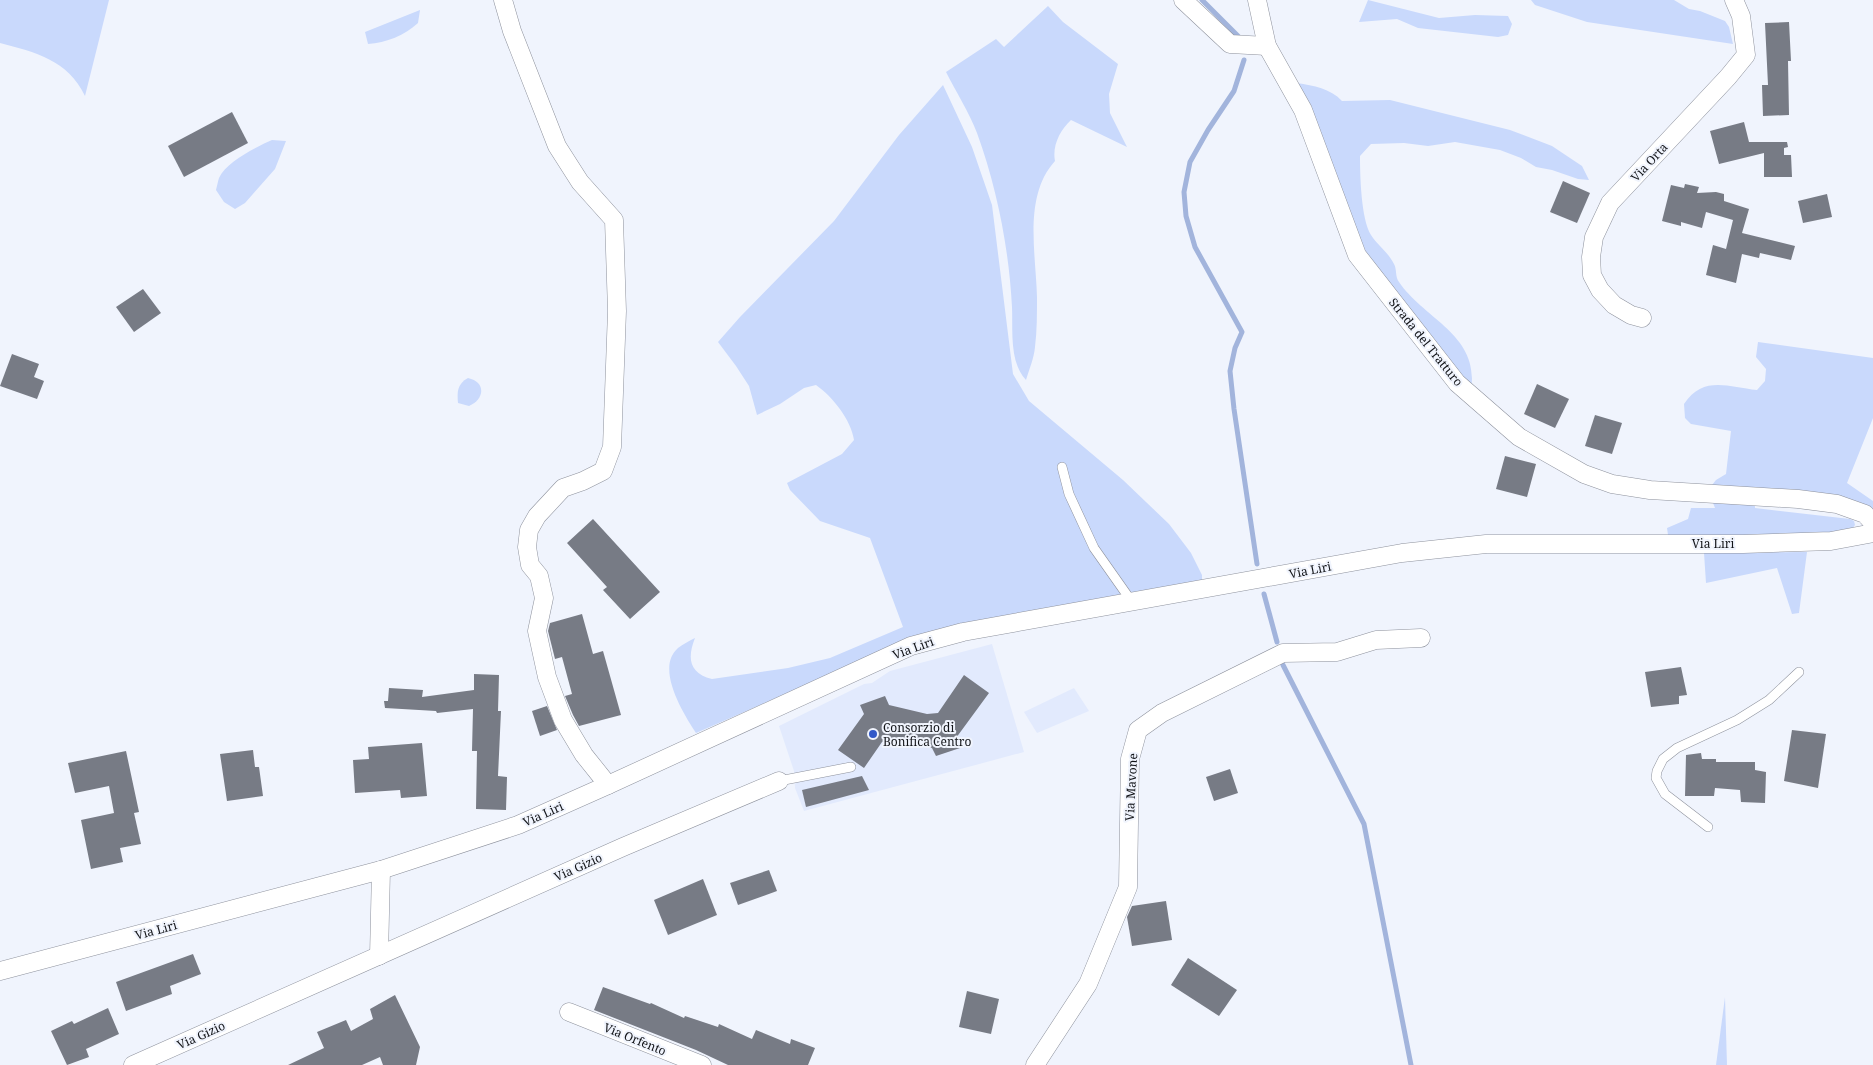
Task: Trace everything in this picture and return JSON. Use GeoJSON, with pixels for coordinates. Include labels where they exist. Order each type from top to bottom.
{"type":"FeatureCollection","features":[{"type":"Feature","properties":{"kind":"street"},"geometry":{"type":"LineString","coordinates":[[503,0],[512,31],[557,146],[580,182],[614,220],[617,311],[612,447],[603,471],[563,488],[537,516],[529,530],[527,547],[530,565],[539,576],[544,598],[536,631],[547,676],[563,720],[584,755],[608,785]]}},
{"type":"Feature","properties":{"kind":"street"},"geometry":{"type":"LineString","coordinates":[[1183,0],[1230,44],[1267,46]]}},
{"type":"Feature","properties":{"kind":"street","name":"Strada del Tratturo"},"geometry":{"type":"LineString","coordinates":[[1257,0],[1267,46],[1304,110],[1357,255],[1457,383],[1519,437],[1584,474],[1612,484],[1650,490],[1798,499],[1837,504],[1864,514],[1873,523]]}},
{"type":"Feature","properties":{"kind":"street","name":"Via Orta"},"geometry":{"type":"LineString","coordinates":[[1642,318],[1631,316],[1614,305],[1600,290],[1592,275],[1591,257],[1594,237],[1610,203],[1728,77],[1746,55],[1741,16],[1734,0]]}},
{"type":"Feature","properties":{"kind":"street","name":"Via Liri"},"geometry":{"type":"LineString","coordinates":[[0,971],[381,870],[518,824],[608,785],[911,646],[963,632],[1402,553],[1486,544],[1831,541],[1873,533]]}},
{"type":"Feature","properties":{"kind":"street","name":"Via Mavone"},"geometry":{"type":"LineString","coordinates":[[1035,1065],[1088,984],[1128,887],[1130,760],[1138,730],[1162,713],[1283,652],[1336,652],[1376,640],[1421,638]]}},
{"type":"Feature","properties":{"kind":"street","name":"Via Gizio"},"geometry":{"type":"LineString","coordinates":[[133,1065],[614,851],[779,781]]}},
{"type":"Feature","properties":{"kind":"street"},"geometry":{"type":"LineString","coordinates":[[379,956],[381,870]]}},
{"type":"Feature","properties":{"kind":"street","name":"Via Orfento"},"geometry":{"type":"LineString","coordinates":[[569,1012],[702,1065]]}},
{"type":"Feature","properties":{"kind":"lane"},"geometry":{"type":"LineString","coordinates":[[1062,467],[1069,494],[1094,548],[1132,602]]}},
{"type":"Feature","properties":{"kind":"lane"},"geometry":{"type":"LineString","coordinates":[[1708,827],[1665,794],[1656,778],[1656,771],[1663,759],[1677,748],[1737,720],[1769,700],[1799,672]]}},
{"type":"Feature","properties":{"kind":"lane"},"geometry":{"type":"LineString","coordinates":[[779,781],[851,767]]}},
{"type":"Feature","properties":{"kind":"shaded area"},"geometry":{"type":"Polygon","coordinates":[[[0,0],[109,0],[85,96],[69,74],[49,59],[0,43],[0,0]]]}},
{"type":"Feature","properties":{"kind":"shaded area"},"geometry":{"type":"Polygon","coordinates":[[[1368,0],[1439,18],[1475,15],[1508,16],[1512,24],[1508,35],[1498,37],[1418,28],[1397,19],[1359,22],[1368,0]]]}},
{"type":"Feature","properties":{"kind":"shaded area"},"geometry":{"type":"Polygon","coordinates":[[[1531,0],[1674,0],[1689,9],[1700,11],[1725,21],[1729,27],[1733,44],[1587,22],[1535,5],[1531,0]]]}},
{"type":"Feature","properties":{"kind":"shaded area"},"geometry":{"type":"Polygon","coordinates":[[[1048,6],[1063,22],[1118,64],[1109,94],[1110,113],[1127,147],[1071,120],[1063,129],[1058,139],[1054,155],[1055,161],[1045,175],[1035,208],[1034,244],[1037,329],[1034,355],[1026,380],[1014,355],[1008,263],[996,197],[974,125],[946,72],[996,39],[1004,47],[1048,6]]]}},
{"type":"Feature","properties":{"kind":"shaded area"},"geometry":{"type":"Polygon","coordinates":[[[420,10],[418,23],[401,35],[368,44],[365,32],[420,10]]]}},
{"type":"Feature","properties":{"kind":"shaded area"},"geometry":{"type":"Polygon","coordinates":[[[1297,83],[1327,90],[1342,101],[1390,100],[1510,130],[1552,146],[1582,166],[1589,180],[1578,179],[1552,170],[1536,167],[1521,158],[1500,150],[1455,142],[1428,146],[1404,143],[1371,144],[1360,156],[1363,208],[1371,235],[1392,260],[1398,280],[1410,295],[1459,342],[1467,355],[1472,371],[1471,390],[1360,250],[1297,83]]]}},
{"type":"Feature","properties":{"kind":"shaded area"},"geometry":{"type":"Polygon","coordinates":[[[943,85],[972,147],[992,205],[1013,374],[1029,401],[1123,480],[1169,524],[1191,553],[1202,575],[1202,586],[913,638],[696,733],[679,703],[670,678],[669,667],[672,657],[678,648],[691,640],[695,638],[691,652],[694,669],[712,679],[788,668],[830,658],[903,627],[870,538],[820,521],[790,490],[787,483],[842,454],[854,440],[845,417],[835,402],[816,385],[804,388],[780,404],[757,415],[749,386],[718,342],[834,221],[899,135],[943,85]]]}},
{"type":"Feature","properties":{"kind":"shaded area"},"geometry":{"type":"Polygon","coordinates":[[[272,140],[286,141],[275,169],[245,203],[235,209],[224,202],[216,190],[219,178],[223,172],[242,156],[272,140]]]}},
{"type":"Feature","properties":{"kind":"shaded area"},"geometry":{"type":"Polygon","coordinates":[[[1758,342],[1873,358],[1873,418],[1847,483],[1873,501],[1873,511],[1755,498],[1755,508],[1850,519],[1854,521],[1855,525],[1847,530],[1808,536],[1668,535],[1667,528],[1688,519],[1691,508],[1715,508],[1708,490],[1716,480],[1726,474],[1731,431],[1691,424],[1685,418],[1684,404],[1699,389],[1708,386],[1726,385],[1757,390],[1765,381],[1766,369],[1756,357],[1758,342]]]}},
{"type":"Feature","properties":{"kind":"shaded area"},"geometry":{"type":"Polygon","coordinates":[[[468,378],[478,383],[481,391],[478,399],[469,406],[458,403],[460,386],[468,378]]]}},
{"type":"Feature","properties":{"kind":"shaded area"},"geometry":{"type":"Polygon","coordinates":[[[1807,552],[1799,613],[1792,614],[1777,568],[1706,583],[1704,553],[1807,552]]]}},
{"type":"Feature","properties":{"kind":"shaded area"},"geometry":{"type":"Polygon","coordinates":[[[992,644],[1024,752],[804,811],[795,788],[794,771],[779,726],[864,684],[872,683],[890,671],[992,644]]]}},
{"type":"Feature","properties":{"kind":"shaded area"},"geometry":{"type":"Polygon","coordinates":[[[1074,688],[1089,711],[1037,733],[1024,712],[1074,688]]]}},
{"type":"Feature","properties":{"kind":"shaded area"},"geometry":{"type":"Polygon","coordinates":[[[1725,997],[1727,1065],[1716,1065],[1725,997]]]}},
{"type":"Feature","properties":{"kind":"building"},"geometry":{"type":"Polygon","coordinates":[[[1789,22],[1791,61],[1788,61],[1789,115],[1763,116],[1762,85],[1768,85],[1765,23],[1789,22]]]}},
{"type":"Feature","properties":{"kind":"building"},"geometry":{"type":"Polygon","coordinates":[[[232,112],[248,143],[184,177],[168,146],[232,112]]]}},
{"type":"Feature","properties":{"kind":"building"},"geometry":{"type":"Polygon","coordinates":[[[1744,122],[1749,142],[1787,142],[1788,147],[1784,148],[1784,155],[1791,155],[1792,177],[1764,177],[1764,153],[1719,164],[1710,131],[1744,122]]]}},
{"type":"Feature","properties":{"kind":"building"},"geometry":{"type":"Polygon","coordinates":[[[1563,181],[1590,193],[1577,223],[1550,212],[1563,181]]]}},
{"type":"Feature","properties":{"kind":"building"},"geometry":{"type":"Polygon","coordinates":[[[1685,184],[1699,187],[1697,193],[1716,192],[1724,194],[1724,201],[1749,209],[1742,233],[1795,246],[1791,260],[1760,253],[1759,258],[1742,254],[1736,283],[1706,275],[1713,245],[1726,249],[1733,220],[1706,212],[1702,228],[1681,222],[1681,226],[1662,221],[1671,185],[1684,188],[1685,184]]]}},
{"type":"Feature","properties":{"kind":"building"},"geometry":{"type":"Polygon","coordinates":[[[1827,194],[1832,217],[1803,223],[1798,201],[1827,194]]]}},
{"type":"Feature","properties":{"kind":"building"},"geometry":{"type":"Polygon","coordinates":[[[143,289],[161,313],[134,332],[116,307],[143,289]]]}},
{"type":"Feature","properties":{"kind":"building"},"geometry":{"type":"Polygon","coordinates":[[[12,354],[39,364],[34,377],[44,381],[37,399],[0,386],[12,354]]]}},
{"type":"Feature","properties":{"kind":"building"},"geometry":{"type":"Polygon","coordinates":[[[1537,384],[1569,399],[1555,428],[1524,414],[1537,384]]]}},
{"type":"Feature","properties":{"kind":"building"},"geometry":{"type":"Polygon","coordinates":[[[1595,415],[1622,423],[1612,454],[1585,446],[1595,415]]]}},
{"type":"Feature","properties":{"kind":"building"},"geometry":{"type":"Polygon","coordinates":[[[1505,456],[1536,464],[1527,497],[1496,489],[1505,456]]]}},
{"type":"Feature","properties":{"kind":"building"},"geometry":{"type":"Polygon","coordinates":[[[593,519],[660,592],[630,619],[603,590],[607,587],[567,543],[593,519]]]}},
{"type":"Feature","properties":{"kind":"building"},"geometry":{"type":"Polygon","coordinates":[[[582,614],[593,654],[603,651],[621,715],[579,726],[565,696],[572,694],[562,657],[555,659],[548,631],[550,623],[582,614]]]}},
{"type":"Feature","properties":{"kind":"building"},"geometry":{"type":"Polygon","coordinates":[[[1681,667],[1687,695],[1679,696],[1679,704],[1651,707],[1645,672],[1681,667]]]}},
{"type":"Feature","properties":{"kind":"building"},"geometry":{"type":"Polygon","coordinates":[[[474,674],[499,675],[498,711],[501,711],[498,776],[507,777],[506,810],[476,809],[477,751],[472,751],[473,709],[437,713],[436,711],[385,708],[384,701],[388,701],[389,688],[423,690],[422,697],[474,690],[474,674]]]}},
{"type":"Feature","properties":{"kind":"building"},"geometry":{"type":"Polygon","coordinates":[[[964,675],[989,693],[956,738],[960,748],[936,756],[932,748],[892,738],[882,742],[864,768],[838,750],[864,714],[860,705],[885,696],[889,705],[927,714],[938,713],[964,675]]]}},
{"type":"Feature","properties":{"kind":"building"},"geometry":{"type":"Polygon","coordinates":[[[547,706],[557,730],[540,736],[532,711],[547,706]]]}},
{"type":"Feature","properties":{"kind":"building"},"geometry":{"type":"Polygon","coordinates":[[[1792,730],[1826,734],[1818,788],[1784,781],[1792,730]]]}},
{"type":"Feature","properties":{"kind":"building"},"geometry":{"type":"Polygon","coordinates":[[[422,743],[427,796],[401,798],[400,790],[355,793],[353,760],[369,759],[368,747],[422,743]]]}},
{"type":"Feature","properties":{"kind":"building"},"geometry":{"type":"Polygon","coordinates":[[[253,750],[255,767],[259,767],[263,796],[227,801],[220,754],[253,750]]]}},
{"type":"Feature","properties":{"kind":"building"},"geometry":{"type":"Polygon","coordinates":[[[126,751],[139,812],[134,813],[141,844],[120,848],[123,862],[91,869],[81,820],[114,813],[109,786],[75,793],[68,763],[126,751]]]}},
{"type":"Feature","properties":{"kind":"building"},"geometry":{"type":"Polygon","coordinates":[[[1701,753],[1702,759],[1716,759],[1716,762],[1755,762],[1755,770],[1766,772],[1765,803],[1741,802],[1740,790],[1715,788],[1714,796],[1685,796],[1686,755],[1701,753]]]}},
{"type":"Feature","properties":{"kind":"building"},"geometry":{"type":"Polygon","coordinates":[[[1230,769],[1238,793],[1214,801],[1206,777],[1230,769]]]}},
{"type":"Feature","properties":{"kind":"building"},"geometry":{"type":"Polygon","coordinates":[[[862,776],[869,790],[806,807],[802,790],[862,776]]]}},
{"type":"Feature","properties":{"kind":"building"},"geometry":{"type":"Polygon","coordinates":[[[769,870],[777,891],[738,905],[730,883],[769,870]]]}},
{"type":"Feature","properties":{"kind":"building"},"geometry":{"type":"Polygon","coordinates":[[[703,879],[717,915],[668,935],[654,900],[703,879]]]}},
{"type":"Feature","properties":{"kind":"building"},"geometry":{"type":"Polygon","coordinates":[[[1166,901],[1172,940],[1132,946],[1127,917],[1132,906],[1166,901]]]}},
{"type":"Feature","properties":{"kind":"building"},"geometry":{"type":"Polygon","coordinates":[[[193,954],[201,974],[170,986],[172,994],[126,1011],[116,982],[193,954]]]}},
{"type":"Feature","properties":{"kind":"building"},"geometry":{"type":"Polygon","coordinates":[[[1188,958],[1237,990],[1219,1016],[1171,985],[1188,958]]]}},
{"type":"Feature","properties":{"kind":"building"},"geometry":{"type":"Polygon","coordinates":[[[603,987],[651,1003],[684,1018],[685,1016],[718,1027],[719,1024],[752,1039],[756,1030],[790,1044],[791,1039],[815,1048],[808,1065],[728,1065],[696,1050],[594,1010],[603,987]]]}},
{"type":"Feature","properties":{"kind":"building"},"geometry":{"type":"Polygon","coordinates":[[[967,991],[999,999],[991,1034],[959,1027],[967,991]]]}},
{"type":"Feature","properties":{"kind":"building"},"geometry":{"type":"Polygon","coordinates":[[[395,995],[420,1047],[416,1065],[383,1065],[380,1057],[362,1065],[288,1065],[324,1048],[317,1032],[346,1020],[351,1031],[373,1019],[370,1009],[395,995]]]}},
{"type":"Feature","properties":{"kind":"building"},"geometry":{"type":"Polygon","coordinates":[[[108,1008],[119,1034],[86,1049],[89,1057],[67,1065],[51,1031],[72,1021],[74,1024],[108,1008]]]}},
{"type":"Feature","properties":{"kind":"waterway"},"geometry":{"type":"LineString","coordinates":[[1202,0],[1241,39]]}},
{"type":"Feature","properties":{"kind":"waterway"},"geometry":{"type":"LineString","coordinates":[[1244,60],[1234,91],[1208,130],[1190,162],[1184,192],[1186,216],[1195,247],[1242,332],[1235,348],[1230,371],[1257,564]]}},
{"type":"Feature","properties":{"kind":"waterway"},"geometry":{"type":"LineString","coordinates":[[1264,594],[1277,642]]}},
{"type":"Feature","properties":{"kind":"waterway"},"geometry":{"type":"LineString","coordinates":[[1283,665],[1364,824],[1411,1065]]}},
{"type":"Feature","properties":{"kind":"place","name":"Consorzio di Bonifica Centro"},"geometry":{"type":"Point","coordinates":[873,734]}}]}
